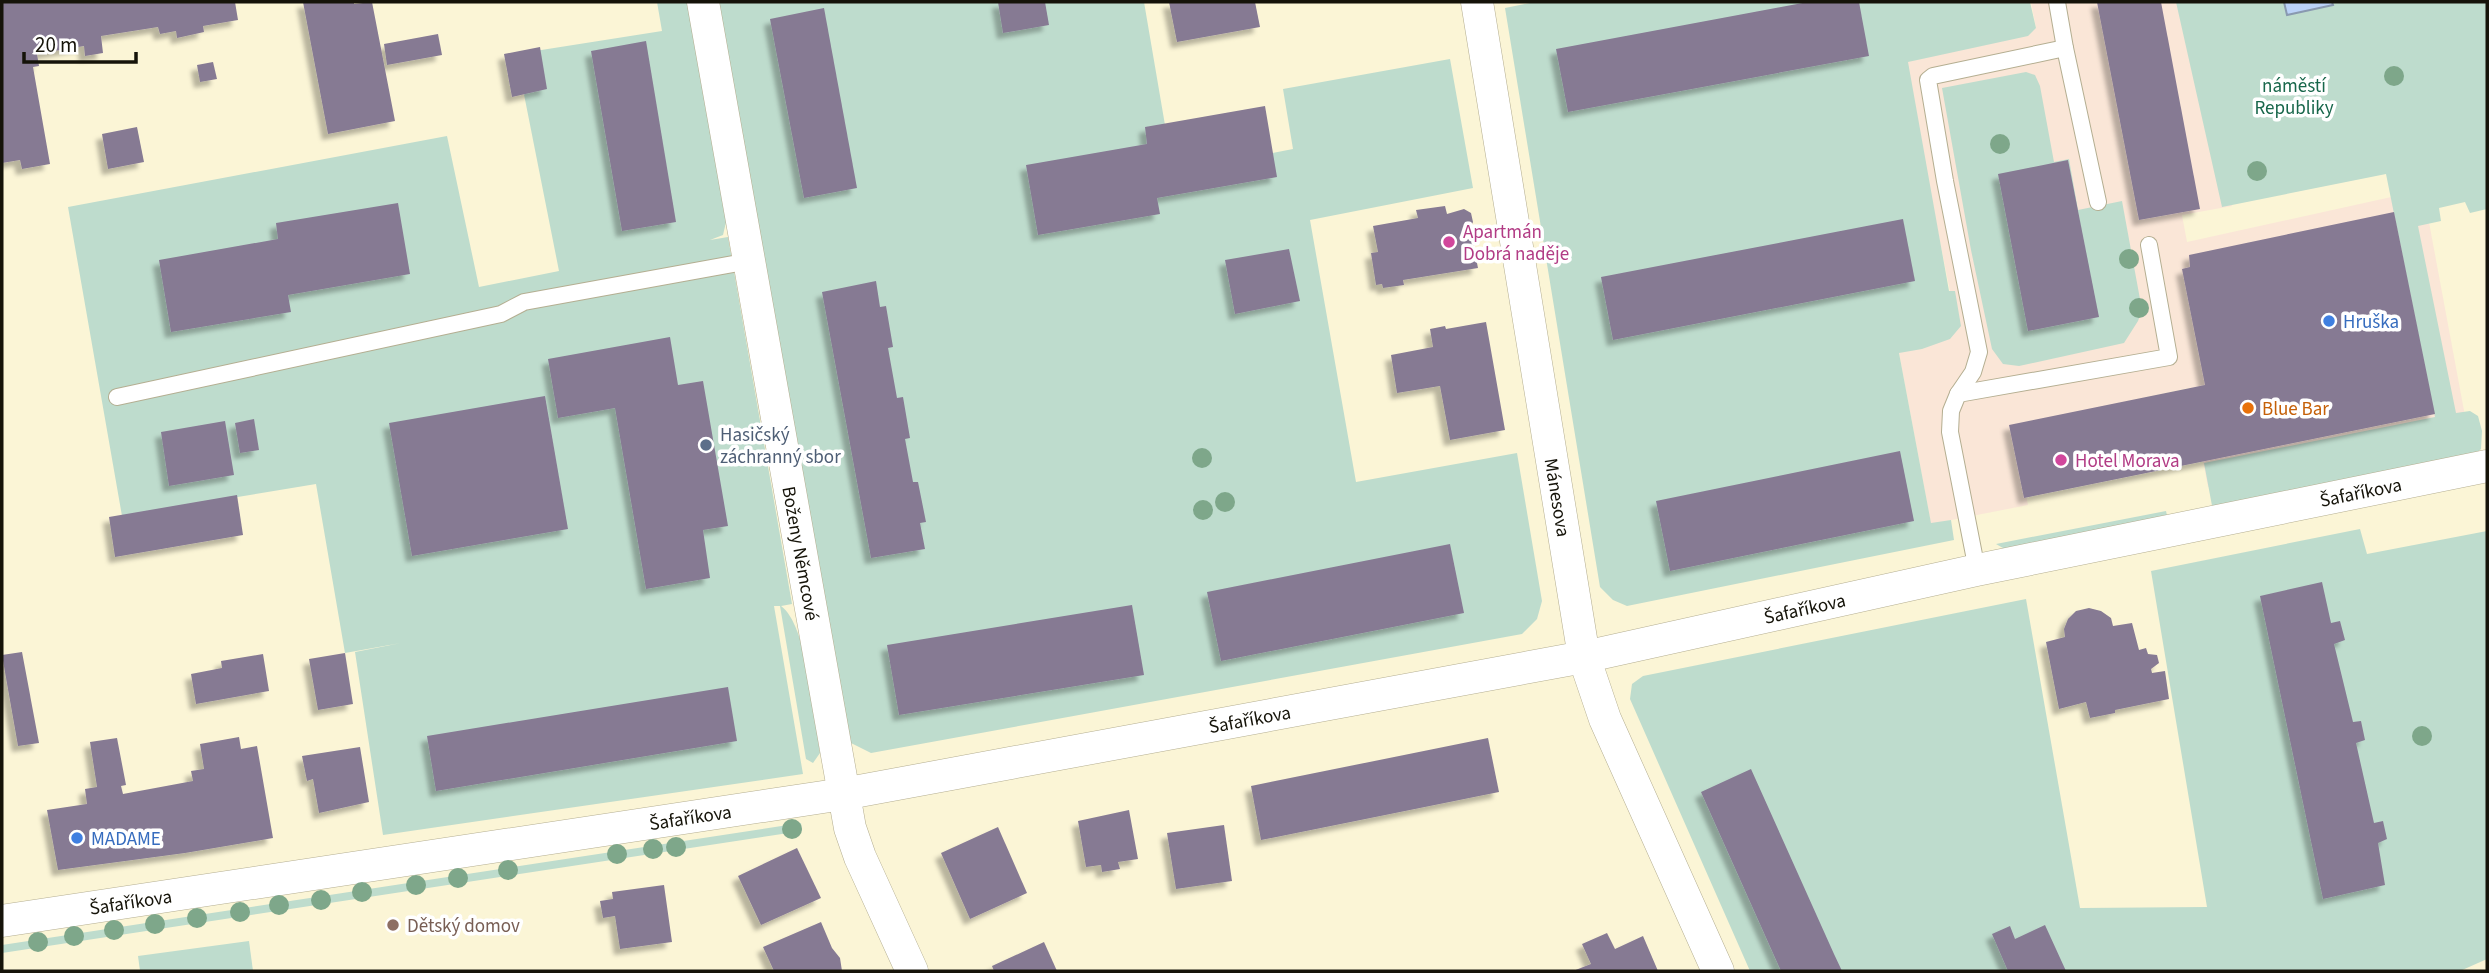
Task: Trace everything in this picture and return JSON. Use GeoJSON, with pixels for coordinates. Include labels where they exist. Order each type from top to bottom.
{"type":"FeatureCollection","features":[{"type":"Feature","properties":{"kind":"street","name":"Boženy Němcové"},"geometry":{"type":"LineString","coordinates":[[703,2],[850,828],[860,857],[912,971]]}},
{"type":"Feature","properties":{"kind":"street","name":"Mánesova"},"geometry":{"type":"LineString","coordinates":[[1477,2],[1584,657],[1605,719],[1717,971]]}},
{"type":"Feature","properties":{"kind":"street","name":"Šafaříkova"},"geometry":{"type":"LineString","coordinates":[[2,921],[843,794],[1584,657],[1977,570],[2487,466]]}},
{"type":"Feature","properties":{"kind":"lane"},"geometry":{"type":"LineString","coordinates":[[2057,2],[2098,202]]}},
{"type":"Feature","properties":{"kind":"lane"},"geometry":{"type":"LineString","coordinates":[[1977,570],[1950,432],[1951,411],[1958,394],[1973,372],[1979,352],[1928,80],[1931,76],[2065,48]]}},
{"type":"Feature","properties":{"kind":"lane"},"geometry":{"type":"LineString","coordinates":[[1958,394],[2169,357],[2148,246]]}},
{"type":"Feature","properties":{"kind":"lane"},"geometry":{"type":"LineString","coordinates":[[117,397],[501,314],[524,302],[750,261]]}},
{"type":"Feature","properties":{"kind":"shaded area"},"geometry":{"type":"Polygon","coordinates":[[[2031,2],[2193,2],[2232,206],[2182,215],[2187,242],[2423,190],[2468,432],[2208,487],[2189,388],[2012,426],[2028,505],[1931,524],[1899,353],[1955,291],[1950,291],[1904,63],[2036,28],[2031,2]]]}},
{"type":"Feature","properties":{"kind":"green space"},"geometry":{"type":"Polygon","coordinates":[[[657,2],[689,2],[727,218],[723,235],[710,240],[728,237],[792,604],[781,606],[790,616],[804,652],[820,753],[813,763],[806,759],[780,606],[774,606],[803,774],[383,835],[355,652],[401,643],[345,653],[316,484],[122,516],[68,207],[447,136],[479,287],[559,271],[516,54],[662,31],[657,2]]]}},
{"type":"Feature","properties":{"kind":"green space"},"geometry":{"type":"Polygon","coordinates":[[[719,2],[1144,2],[1173,172],[1293,149],[1283,89],[1450,59],[1473,188],[1310,220],[1356,482],[1517,453],[1542,601],[1537,619],[1522,634],[871,753],[851,743],[719,2]]]}},
{"type":"Feature","properties":{"kind":"green space"},"geometry":{"type":"Polygon","coordinates":[[[1535,2],[2030,2],[2036,28],[2028,36],[1908,62],[1949,291],[1955,291],[1961,326],[1950,339],[1922,349],[1899,353],[1931,523],[1951,520],[1954,540],[1627,606],[1613,600],[1600,587],[1505,8],[1535,2]]]}},
{"type":"Feature","properties":{"kind":"green space","name":"náměstí Republiky"},"geometry":{"type":"Polygon","coordinates":[[[2176,2],[2487,2],[2487,209],[2470,213],[2465,202],[2439,208],[2441,221],[2418,226],[2456,413],[2470,411],[2478,416],[2482,431],[2481,449],[2468,461],[2213,511],[2204,463],[2435,417],[2386,174],[2222,207],[2176,2]]]}},
{"type":"Feature","properties":{"kind":"green space"},"geometry":{"type":"Polygon","coordinates":[[[2026,72],[2035,75],[2040,86],[2054,162],[2069,159],[2078,210],[2122,201],[2142,310],[2124,343],[2019,366],[2003,364],[1992,349],[1942,88],[2026,72]]]}},
{"type":"Feature","properties":{"kind":"green space"},"geometry":{"type":"Polygon","coordinates":[[[2166,511],[2168,520],[2010,552],[1996,544],[2166,511]]]}},
{"type":"Feature","properties":{"kind":"green space"},"geometry":{"type":"Polygon","coordinates":[[[2360,529],[2367,554],[2487,531],[2487,959],[2460,971],[1750,971],[1630,699],[1632,684],[1643,676],[2026,599],[2080,908],[2207,907],[2151,571],[2360,529]]]}},
{"type":"Feature","properties":{"kind":"green space"},"geometry":{"type":"Polygon","coordinates":[[[801,823],[802,831],[2,953],[2,945],[801,823]]]}},
{"type":"Feature","properties":{"kind":"green space"},"geometry":{"type":"Polygon","coordinates":[[[249,941],[253,971],[140,971],[138,956],[249,941]]]}},
{"type":"Feature","properties":{"kind":"water"},"geometry":{"type":"Polygon","coordinates":[[[2284,2],[2332,2],[2333,5],[2287,15],[2284,2]]]}},
{"type":"Feature","properties":{"kind":"building"},"geometry":{"type":"Polygon","coordinates":[[[2,2],[235,2],[238,20],[203,26],[204,32],[177,38],[176,31],[160,34],[158,27],[101,36],[103,53],[85,56],[84,46],[37,54],[39,66],[33,67],[50,164],[22,169],[20,160],[2,163],[2,2]]]}},
{"type":"Feature","properties":{"kind":"building"},"geometry":{"type":"Polygon","coordinates":[[[303,2],[372,2],[395,121],[328,134],[303,2]]]}},
{"type":"Feature","properties":{"kind":"building"},"geometry":{"type":"Polygon","coordinates":[[[998,2],[1045,2],[1049,25],[1003,33],[998,2]]]}},
{"type":"Feature","properties":{"kind":"building"},"geometry":{"type":"Polygon","coordinates":[[[1169,2],[1255,2],[1260,27],[1177,42],[1169,2]]]}},
{"type":"Feature","properties":{"kind":"building"},"geometry":{"type":"Polygon","coordinates":[[[1808,2],[1859,2],[1869,56],[1568,112],[1556,49],[1808,2]]]}},
{"type":"Feature","properties":{"kind":"building"},"geometry":{"type":"Polygon","coordinates":[[[2097,2],[2161,2],[2200,209],[2139,220],[2097,2]]]}},
{"type":"Feature","properties":{"kind":"building"},"geometry":{"type":"Polygon","coordinates":[[[824,8],[857,188],[804,198],[770,19],[824,8]]]}},
{"type":"Feature","properties":{"kind":"building"},"geometry":{"type":"Polygon","coordinates":[[[438,34],[442,55],[387,65],[384,44],[438,34]]]}},
{"type":"Feature","properties":{"kind":"building"},"geometry":{"type":"Polygon","coordinates":[[[646,41],[676,222],[622,231],[591,51],[646,41]]]}},
{"type":"Feature","properties":{"kind":"building"},"geometry":{"type":"Polygon","coordinates":[[[540,47],[547,89],[512,97],[504,54],[540,47]]]}},
{"type":"Feature","properties":{"kind":"building"},"geometry":{"type":"Polygon","coordinates":[[[213,62],[217,79],[200,82],[197,65],[213,62]]]}},
{"type":"Feature","properties":{"kind":"building"},"geometry":{"type":"Polygon","coordinates":[[[1265,106],[1277,177],[1157,198],[1160,214],[1038,235],[1026,165],[1147,144],[1145,127],[1265,106]]]}},
{"type":"Feature","properties":{"kind":"building"},"geometry":{"type":"Polygon","coordinates":[[[137,127],[144,162],[108,169],[102,134],[137,127]]]}},
{"type":"Feature","properties":{"kind":"building"},"geometry":{"type":"Polygon","coordinates":[[[2068,160],[2099,317],[2028,331],[1998,174],[2068,160]]]}},
{"type":"Feature","properties":{"kind":"building"},"geometry":{"type":"Polygon","coordinates":[[[398,203],[410,274],[288,295],[291,312],[171,332],[159,260],[278,239],[276,223],[398,203]]]}},
{"type":"Feature","properties":{"kind":"building"},"geometry":{"type":"Polygon","coordinates":[[[1445,206],[1447,214],[1464,209],[1471,213],[1473,222],[1470,228],[1478,268],[1403,280],[1404,285],[1383,288],[1382,284],[1376,285],[1371,253],[1378,252],[1373,226],[1418,218],[1416,210],[1445,206]]]}},
{"type":"Feature","properties":{"kind":"building"},"geometry":{"type":"Polygon","coordinates":[[[2394,212],[2435,414],[2024,498],[2009,425],[2205,385],[2182,269],[2190,267],[2189,255],[2394,212]]]}},
{"type":"Feature","properties":{"kind":"building"},"geometry":{"type":"Polygon","coordinates":[[[1903,219],[1915,281],[1613,340],[1601,277],[1903,219]]]}},
{"type":"Feature","properties":{"kind":"building"},"geometry":{"type":"Polygon","coordinates":[[[1289,249],[1300,301],[1235,314],[1225,260],[1289,249]]]}},
{"type":"Feature","properties":{"kind":"building"},"geometry":{"type":"Polygon","coordinates":[[[876,281],[880,307],[886,306],[893,347],[888,348],[897,398],[903,397],[910,438],[905,439],[913,482],[918,482],[926,522],[920,523],[925,549],[871,558],[822,292],[876,281]]]}},
{"type":"Feature","properties":{"kind":"building"},"geometry":{"type":"Polygon","coordinates":[[[1486,322],[1505,430],[1450,440],[1440,386],[1397,393],[1391,355],[1433,347],[1430,329],[1486,322]]]}},
{"type":"Feature","properties":{"kind":"building"},"geometry":{"type":"Polygon","coordinates":[[[670,337],[678,385],[703,381],[728,526],[703,530],[710,578],[646,589],[615,408],[558,418],[548,359],[670,337]]]}},
{"type":"Feature","properties":{"kind":"building"},"geometry":{"type":"Polygon","coordinates":[[[545,396],[568,529],[412,556],[389,423],[545,396]]]}},
{"type":"Feature","properties":{"kind":"building"},"geometry":{"type":"Polygon","coordinates":[[[254,419],[259,450],[240,453],[235,423],[254,419]]]}},
{"type":"Feature","properties":{"kind":"building"},"geometry":{"type":"Polygon","coordinates":[[[225,421],[234,475],[169,486],[161,432],[225,421]]]}},
{"type":"Feature","properties":{"kind":"building"},"geometry":{"type":"Polygon","coordinates":[[[1900,451],[1914,521],[1670,571],[1656,501],[1900,451]]]}},
{"type":"Feature","properties":{"kind":"building"},"geometry":{"type":"Polygon","coordinates":[[[237,495],[243,535],[115,557],[109,517],[237,495]]]}},
{"type":"Feature","properties":{"kind":"building"},"geometry":{"type":"Polygon","coordinates":[[[1450,544],[1464,613],[1221,661],[1207,592],[1450,544]]]}},
{"type":"Feature","properties":{"kind":"building"},"geometry":{"type":"Polygon","coordinates":[[[2322,582],[2331,623],[2340,621],[2345,640],[2334,644],[2353,722],[2361,721],[2365,740],[2356,743],[2374,823],[2383,821],[2387,839],[2378,843],[2385,885],[2323,899],[2260,596],[2322,582]]]}},
{"type":"Feature","properties":{"kind":"building"},"geometry":{"type":"Polygon","coordinates":[[[1132,605],[1144,675],[899,715],[887,645],[1132,605]]]}},
{"type":"Feature","properties":{"kind":"building"},"geometry":{"type":"Polygon","coordinates":[[[2089,608],[2101,611],[2111,618],[2113,626],[2132,623],[2139,650],[2146,648],[2148,654],[2157,655],[2159,663],[2151,669],[2152,673],[2165,671],[2169,699],[2090,718],[2086,702],[2059,709],[2046,642],[2065,637],[2064,629],[2068,619],[2076,611],[2089,608]]]}},
{"type":"Feature","properties":{"kind":"building"},"geometry":{"type":"Polygon","coordinates":[[[22,652],[39,743],[18,746],[2,655],[22,652]]]}},
{"type":"Feature","properties":{"kind":"building"},"geometry":{"type":"Polygon","coordinates":[[[345,653],[353,704],[318,710],[309,659],[345,653]]]}},
{"type":"Feature","properties":{"kind":"building"},"geometry":{"type":"Polygon","coordinates":[[[263,654],[269,691],[196,704],[191,674],[222,668],[221,661],[263,654]]]}},
{"type":"Feature","properties":{"kind":"building"},"geometry":{"type":"Polygon","coordinates":[[[728,687],[737,741],[436,791],[427,736],[728,687]]]}},
{"type":"Feature","properties":{"kind":"building"},"geometry":{"type":"Polygon","coordinates":[[[239,737],[241,749],[257,746],[273,838],[58,870],[47,810],[87,804],[85,789],[97,787],[90,742],[117,738],[126,785],[121,786],[123,794],[193,781],[191,771],[204,769],[200,744],[239,737]]]}},
{"type":"Feature","properties":{"kind":"building"},"geometry":{"type":"Polygon","coordinates":[[[1488,738],[1499,792],[1261,840],[1251,786],[1488,738]]]}},
{"type":"Feature","properties":{"kind":"building"},"geometry":{"type":"Polygon","coordinates":[[[360,747],[369,802],[319,813],[313,779],[307,781],[302,756],[360,747]]]}},
{"type":"Feature","properties":{"kind":"building"},"geometry":{"type":"Polygon","coordinates":[[[1751,769],[1842,971],[1781,971],[1701,792],[1751,769]]]}},
{"type":"Feature","properties":{"kind":"building"},"geometry":{"type":"Polygon","coordinates":[[[1129,810],[1138,859],[1118,862],[1120,869],[1102,872],[1101,865],[1086,867],[1078,821],[1129,810]]]}},
{"type":"Feature","properties":{"kind":"building"},"geometry":{"type":"Polygon","coordinates":[[[1224,825],[1232,881],[1176,889],[1167,833],[1224,825]]]}},
{"type":"Feature","properties":{"kind":"building"},"geometry":{"type":"Polygon","coordinates":[[[998,827],[1027,893],[970,919],[941,853],[998,827]]]}},
{"type":"Feature","properties":{"kind":"building"},"geometry":{"type":"Polygon","coordinates":[[[797,848],[821,898],[761,925],[738,876],[797,848]]]}},
{"type":"Feature","properties":{"kind":"building"},"geometry":{"type":"Polygon","coordinates":[[[664,885],[672,942],[620,949],[615,916],[603,918],[600,901],[613,899],[612,892],[664,885]]]}},
{"type":"Feature","properties":{"kind":"building"},"geometry":{"type":"Polygon","coordinates":[[[821,922],[832,948],[840,958],[842,971],[774,971],[763,947],[821,922]]]}},
{"type":"Feature","properties":{"kind":"building"},"geometry":{"type":"Polygon","coordinates":[[[2045,925],[2066,971],[2008,971],[1992,934],[2010,926],[2015,939],[2045,925]]]}},
{"type":"Feature","properties":{"kind":"building"},"geometry":{"type":"Polygon","coordinates":[[[1607,933],[1615,949],[1643,936],[1658,971],[1573,971],[1591,964],[1582,944],[1607,933]]]}},
{"type":"Feature","properties":{"kind":"building"},"geometry":{"type":"Polygon","coordinates":[[[1044,942],[1057,971],[994,971],[992,966],[1044,942]]]}},
{"type":"Feature","properties":{"kind":"place","name":"Apartmán Dobrá naděje"},"geometry":{"type":"Point","coordinates":[1449,242]}},
{"type":"Feature","properties":{"kind":"place","name":"Hruška"},"geometry":{"type":"Point","coordinates":[2329,321]}},
{"type":"Feature","properties":{"kind":"place","name":"Blue Bar"},"geometry":{"type":"Point","coordinates":[2248,408]}},
{"type":"Feature","properties":{"kind":"place","name":"Hasičský záchranný sbor"},"geometry":{"type":"Point","coordinates":[706,445]}},
{"type":"Feature","properties":{"kind":"place","name":"Hotel Morava"},"geometry":{"type":"Point","coordinates":[2061,460]}},
{"type":"Feature","properties":{"kind":"place","name":"MADAME"},"geometry":{"type":"Point","coordinates":[77,838]}},
{"type":"Feature","properties":{"kind":"place","name":"Dětský domov"},"geometry":{"type":"Point","coordinates":[393,925]}}]}
